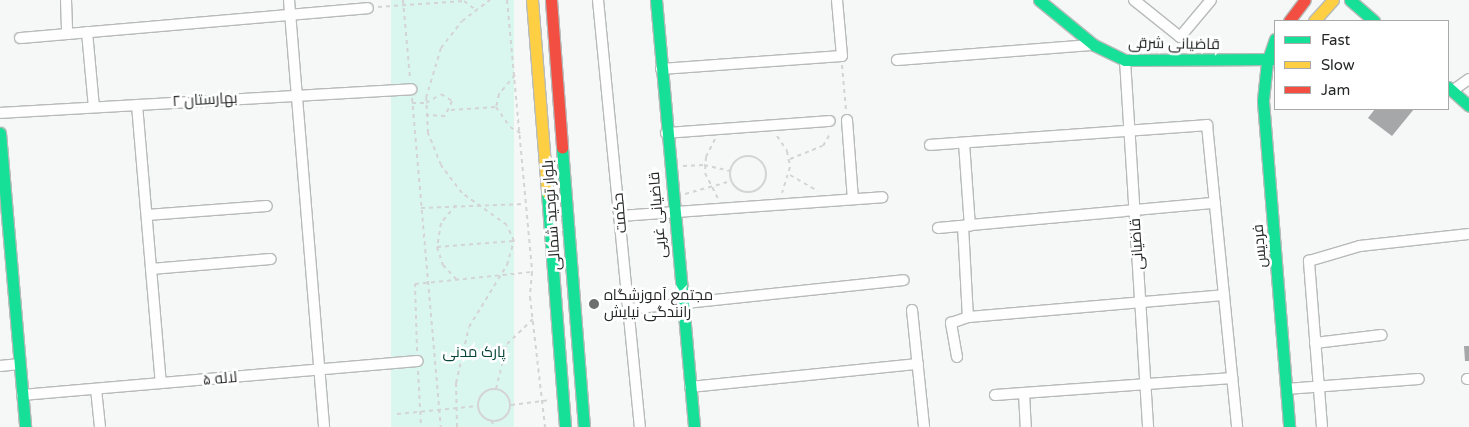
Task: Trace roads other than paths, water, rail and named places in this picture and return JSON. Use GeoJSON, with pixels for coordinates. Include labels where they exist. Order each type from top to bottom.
{"type":"FeatureCollection","features":[{"type":"Feature","properties":{"kind":"street"},"geometry":{"type":"LineString","coordinates":[[66,0],[67,34]]}},
{"type":"Feature","properties":{"kind":"street"},"geometry":{"type":"LineString","coordinates":[[289,0],[324,427]]}},
{"type":"Feature","properties":{"kind":"street","name":"بلوار توحید شمالی"},"geometry":{"type":"LineString","coordinates":[[532,0],[565,427]]}},
{"type":"Feature","properties":{"kind":"street","name":"بلوار توحید شمالی"},"geometry":{"type":"LineString","coordinates":[[551,0],[584,427]]}},
{"type":"Feature","properties":{"kind":"street","name":"حکمت"},"geometry":{"type":"LineString","coordinates":[[598,0],[640,427]]}},
{"type":"Feature","properties":{"kind":"street","name":"قاضیانی غربی"},"geometry":{"type":"LineString","coordinates":[[656,0],[672,212],[694,427]]}},
{"type":"Feature","properties":{"kind":"street"},"geometry":{"type":"LineString","coordinates":[[662,69],[842,56],[838,0]]}},
{"type":"Feature","properties":{"kind":"street","name":"قاضیانی شرقی"},"geometry":{"type":"LineString","coordinates":[[1039,0],[1094,45],[1125,60],[1271,60]]}},
{"type":"Feature","properties":{"kind":"street"},"geometry":{"type":"LineString","coordinates":[[1134,0],[1180,37],[1211,0]]}},
{"type":"Feature","properties":{"kind":"street"},"geometry":{"type":"LineString","coordinates":[[1290,20],[1305,0]]}},
{"type":"Feature","properties":{"kind":"street"},"geometry":{"type":"LineString","coordinates":[[1315,20],[1333,0]]}},
{"type":"Feature","properties":{"kind":"street"},"geometry":{"type":"LineString","coordinates":[[1350,0],[1373,20]]}},
{"type":"Feature","properties":{"kind":"street"},"geometry":{"type":"LineString","coordinates":[[20,38],[368,8]]}},
{"type":"Feature","properties":{"kind":"street"},"geometry":{"type":"LineString","coordinates":[[87,32],[94,107]]}},
{"type":"Feature","properties":{"kind":"street","name":"فردیس"},"geometry":{"type":"LineString","coordinates":[[1274,44],[1263,111],[1289,427]]}},
{"type":"Feature","properties":{"kind":"street"},"geometry":{"type":"LineString","coordinates":[[897,60],[1094,45]]}},
{"type":"Feature","properties":{"kind":"street","name":"قاضیانی"},"geometry":{"type":"LineString","coordinates":[[1125,60],[1148,427]]}},
{"type":"Feature","properties":{"kind":"street"},"geometry":{"type":"LineString","coordinates":[[1469,79],[1450,89],[1469,106]]}},
{"type":"Feature","properties":{"kind":"street","name":"بهارستان ۲"},"geometry":{"type":"LineString","coordinates":[[0,112],[411,89]]}},
{"type":"Feature","properties":{"kind":"street"},"geometry":{"type":"LineString","coordinates":[[137,105],[161,383]]}},
{"type":"Feature","properties":{"kind":"street"},"geometry":{"type":"LineString","coordinates":[[847,120],[853,199]]}},
{"type":"Feature","properties":{"kind":"street"},"geometry":{"type":"LineString","coordinates":[[666,133],[830,121]]}},
{"type":"Feature","properties":{"kind":"street"},"geometry":{"type":"LineString","coordinates":[[930,145],[1207,125],[1237,427]]}},
{"type":"Feature","properties":{"kind":"street"},"geometry":{"type":"LineString","coordinates":[[0,133],[2,192],[25,427]]}},
{"type":"Feature","properties":{"kind":"street"},"geometry":{"type":"LineString","coordinates":[[964,143],[968,317]]}},
{"type":"Feature","properties":{"kind":"street"},"geometry":{"type":"LineString","coordinates":[[620,216],[882,197]]}},
{"type":"Feature","properties":{"kind":"street"},"geometry":{"type":"LineString","coordinates":[[938,228],[1215,203]]}},
{"type":"Feature","properties":{"kind":"street"},"geometry":{"type":"LineString","coordinates":[[147,215],[268,206]]}},
{"type":"Feature","properties":{"kind":"street"},"geometry":{"type":"LineString","coordinates":[[1322,427],[1309,260],[1360,246],[1469,234]]}},
{"type":"Feature","properties":{"kind":"street"},"geometry":{"type":"LineString","coordinates":[[151,269],[271,259]]}},
{"type":"Feature","properties":{"kind":"street"},"geometry":{"type":"LineString","coordinates":[[629,309],[903,280]]}},
{"type":"Feature","properties":{"kind":"street"},"geometry":{"type":"LineString","coordinates":[[957,357],[951,323],[968,317],[1224,295]]}},
{"type":"Feature","properties":{"kind":"street"},"geometry":{"type":"LineString","coordinates":[[912,310],[924,427]]}},
{"type":"Feature","properties":{"kind":"street"},"geometry":{"type":"LineString","coordinates":[[1315,343],[1382,335]]}},
{"type":"Feature","properties":{"kind":"street","name":"لاله ۵"},"geometry":{"type":"LineString","coordinates":[[22,395],[418,361]]}},
{"type":"Feature","properties":{"kind":"street"},"geometry":{"type":"LineString","coordinates":[[0,366],[20,364]]}},
{"type":"Feature","properties":{"kind":"street"},"geometry":{"type":"LineString","coordinates":[[690,387],[918,364]]}},
{"type":"Feature","properties":{"kind":"street"},"geometry":{"type":"LineString","coordinates":[[995,395],[1146,386],[1232,378]]}},
{"type":"Feature","properties":{"kind":"street"},"geometry":{"type":"LineString","coordinates":[[1286,390],[1419,379]]}},
{"type":"Feature","properties":{"kind":"street"},"geometry":{"type":"LineString","coordinates":[[96,389],[100,427]]}},
{"type":"Feature","properties":{"kind":"street"},"geometry":{"type":"LineString","coordinates":[[1024,393],[1026,427]]}},
{"type":"Feature","properties":{"kind":"place","name":"مجتمع آموزشگاه رانندگی نیایش"},"geometry":{"type":"Point","coordinates":[594,304]}},
{"type":"Feature","properties":{"kind":"park label","name":"پارک مدنی"},"geometry":{"type":"Point","coordinates":[474,353]}}]}
